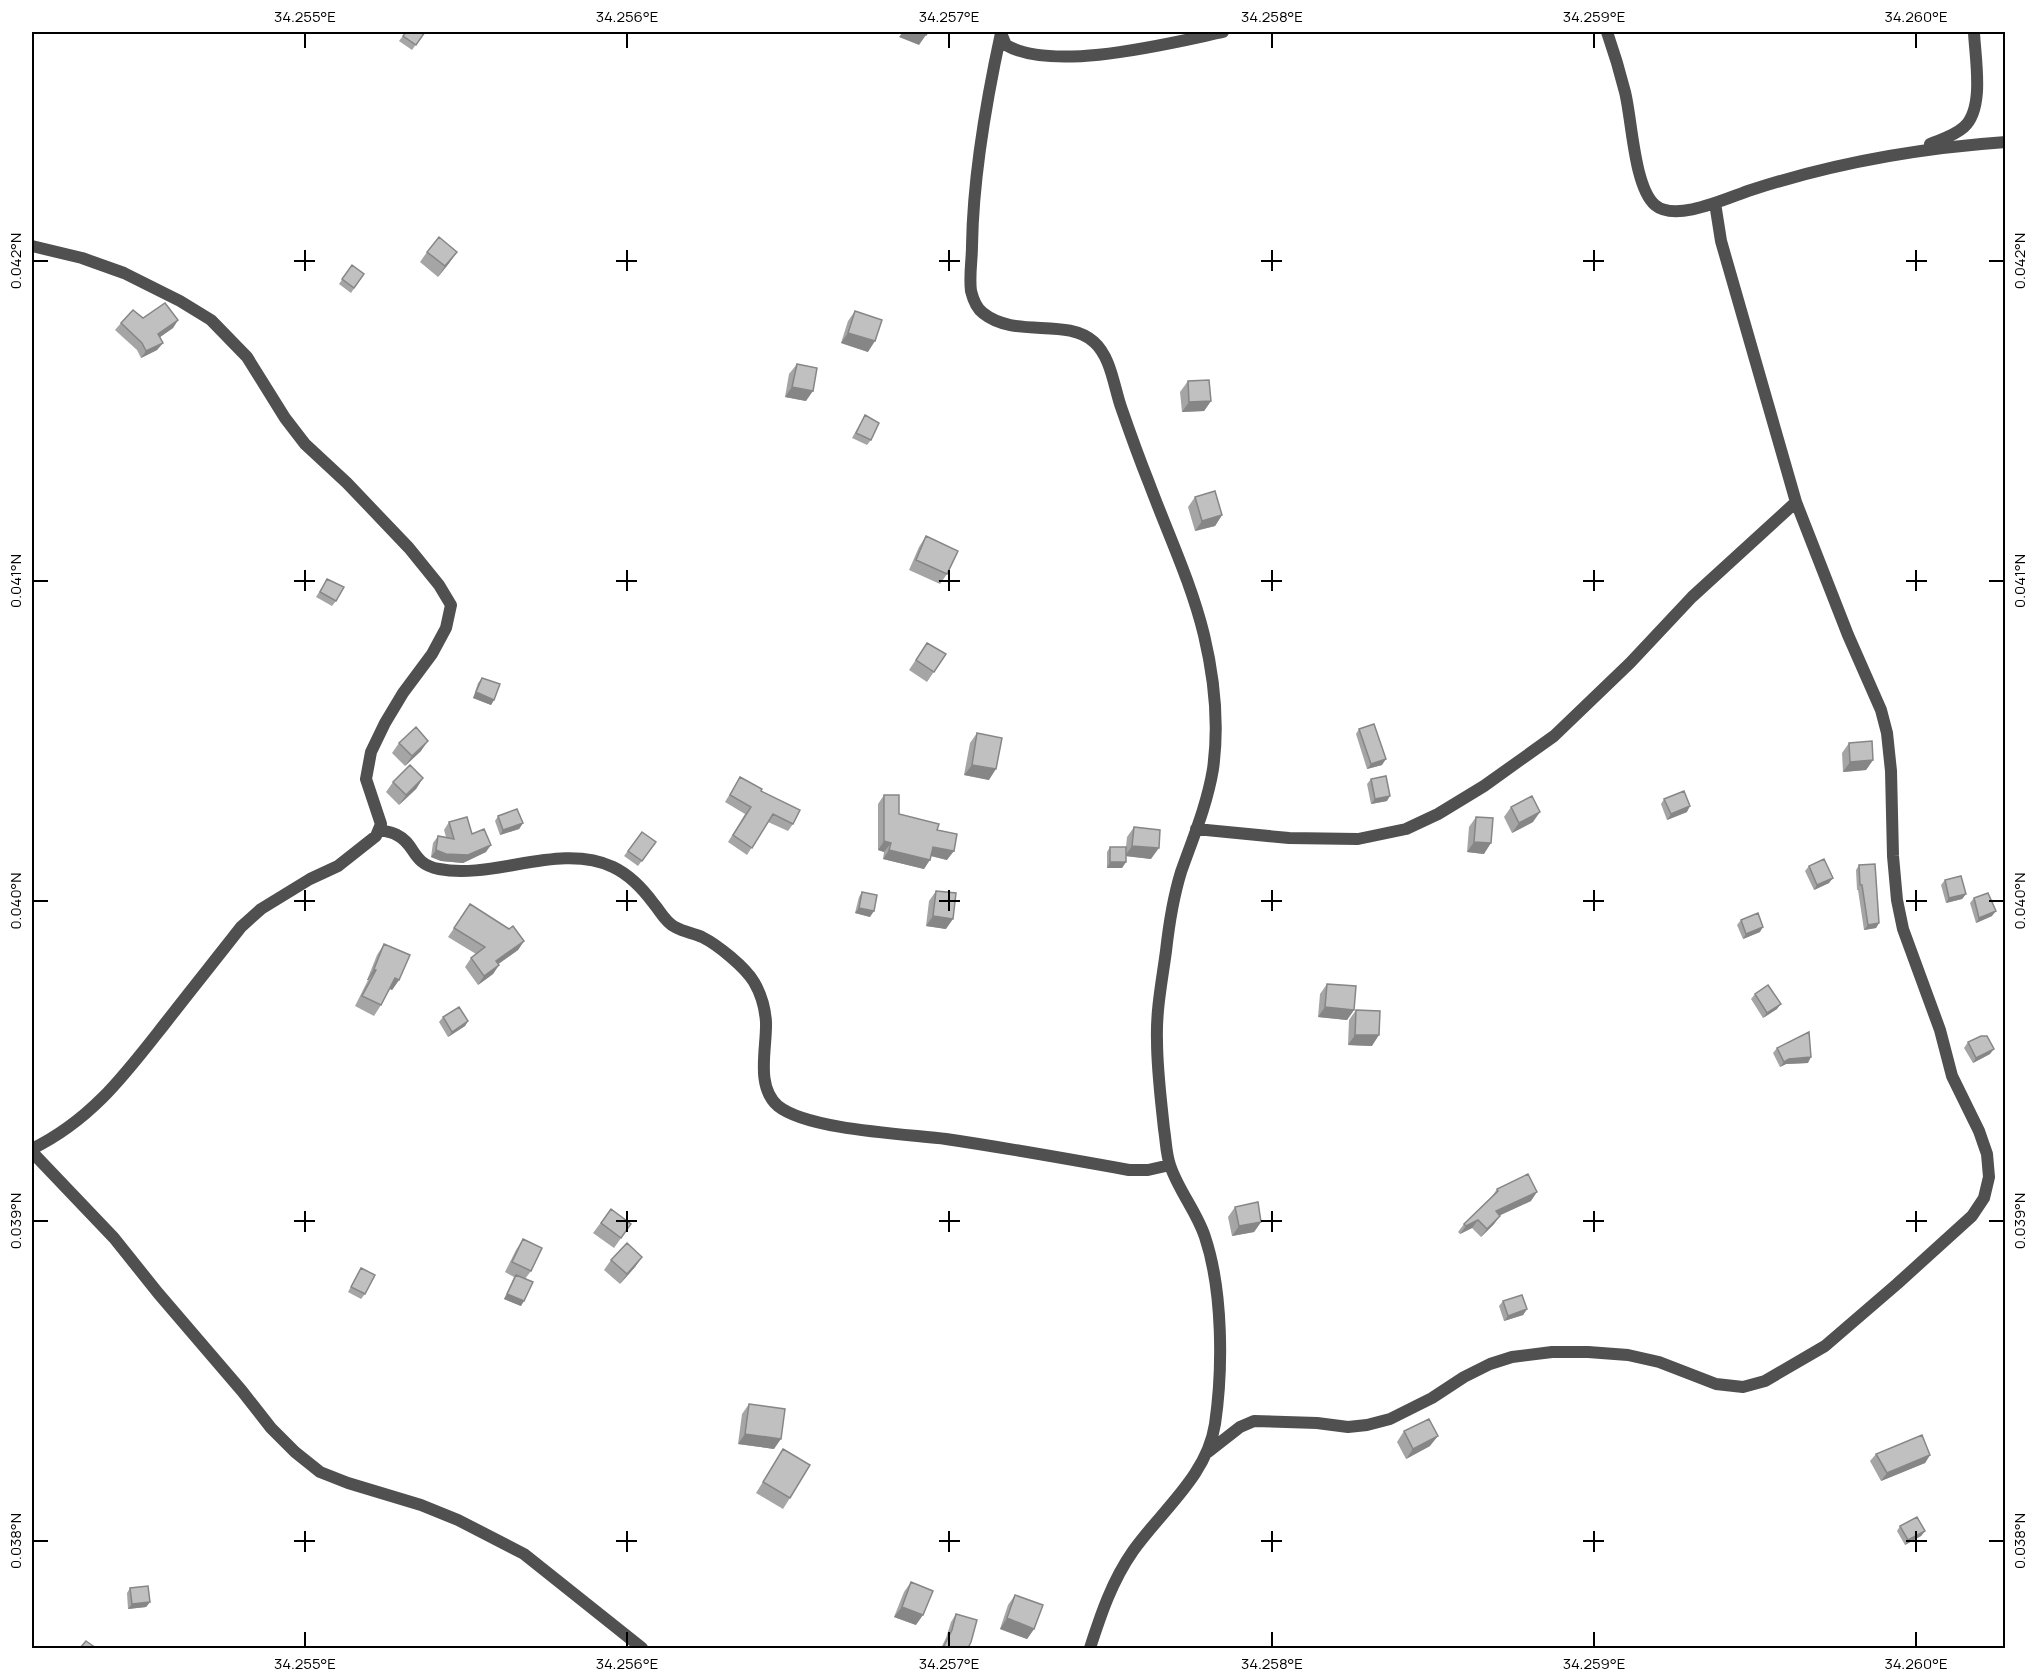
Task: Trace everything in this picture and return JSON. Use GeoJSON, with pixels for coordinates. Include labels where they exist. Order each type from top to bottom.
{"type":"FeatureCollection","features":[{"type":"Feature","properties":{"kind":"street"},"geometry":{"type":"LineString","coordinates":[[1001,32],[1006,45],[1028,55],[1082,56],[1108,54],[1223,32]]}},
{"type":"Feature","properties":{"kind":"street"},"geometry":{"type":"LineString","coordinates":[[1001,32],[990,83],[975,190],[970,281],[972,296],[980,311],[993,320],[1016,327],[1062,329],[1080,333],[1095,342],[1105,356],[1150,488],[1184,570],[1204,636],[1214,710],[1213,769],[1204,807],[1181,874],[1170,916],[1159,994],[1156,1040],[1161,1106],[1170,1165],[1195,1211],[1206,1238],[1219,1311],[1215,1424],[1208,1452]]}},
{"type":"Feature","properties":{"kind":"street"},"geometry":{"type":"LineString","coordinates":[[1607,32],[1626,94],[1644,190],[1656,206],[1672,211],[1693,209],[1801,176],[1914,150],[2006,142]]}},
{"type":"Feature","properties":{"kind":"street"},"geometry":{"type":"LineString","coordinates":[[1914,150],[1955,134],[1966,126],[1972,116],[1977,94],[1974,32]]}},
{"type":"Feature","properties":{"kind":"street"},"geometry":{"type":"LineString","coordinates":[[1090,1648],[1106,1599],[1133,1551],[1182,1492],[1208,1452],[1240,1427],[1254,1421],[1308,1422],[1348,1427],[1367,1425],[1390,1419],[1432,1398],[1472,1372],[1490,1364],[1512,1357],[1552,1352],[1628,1355],[1659,1362],[1716,1384],[1743,1387],[1765,1381],[1825,1346],[1898,1284],[1972,1216],[1984,1198],[1989,1177],[1987,1154],[1979,1131],[1952,1076],[1940,1030],[1903,929],[1897,900],[1893,856],[1891,771],[1887,734],[1881,710],[1848,635],[1796,502],[1720,241],[1715,203]]}},
{"type":"Feature","properties":{"kind":"street"},"geometry":{"type":"LineString","coordinates":[[32,246],[82,258],[124,273],[180,301],[211,321],[247,357],[285,418],[305,444],[409,548],[448,597],[451,613],[447,628],[432,654],[403,693],[371,752],[366,779],[379,817],[380,830],[376,836],[338,866],[283,894],[254,915],[241,927],[138,1060],[104,1099],[32,1150],[114,1238],[271,1428],[295,1452],[320,1472],[421,1505],[458,1520],[524,1554],[642,1648]]}},
{"type":"Feature","properties":{"kind":"street"},"geometry":{"type":"LineString","coordinates":[[1196,829],[1289,838],[1358,839],[1406,829],[1438,814],[1484,786],[1554,736],[1630,663],[1692,597],[1796,502]]}},
{"type":"Feature","properties":{"kind":"street"},"geometry":{"type":"LineString","coordinates":[[380,830],[398,835],[420,862],[437,869],[461,872],[565,858],[610,865],[634,880],[668,922],[712,943],[752,978],[762,996],[766,1021],[764,1065],[768,1090],[779,1106],[795,1115],[846,1128],[975,1144],[1129,1170],[1148,1170],[1170,1165]]}},
{"type":"Feature","properties":{"kind":"building"},"geometry":{"type":"Polygon","coordinates":[[[406,32],[425,32],[416,45],[403,36],[406,32]]]}},
{"type":"Feature","properties":{"kind":"building"},"geometry":{"type":"Polygon","coordinates":[[[439,237],[457,252],[445,266],[427,252],[439,237]]]}},
{"type":"Feature","properties":{"kind":"building"},"geometry":{"type":"Polygon","coordinates":[[[352,265],[364,274],[354,288],[342,279],[352,265]]]}},
{"type":"Feature","properties":{"kind":"building"},"geometry":{"type":"Polygon","coordinates":[[[165,303],[178,320],[158,334],[163,343],[146,351],[142,343],[121,323],[133,310],[143,318],[165,303]]]}},
{"type":"Feature","properties":{"kind":"building"},"geometry":{"type":"Polygon","coordinates":[[[855,311],[882,320],[875,341],[848,333],[855,311]]]}},
{"type":"Feature","properties":{"kind":"building"},"geometry":{"type":"Polygon","coordinates":[[[797,364],[817,368],[813,391],[792,387],[797,364]]]}},
{"type":"Feature","properties":{"kind":"building"},"geometry":{"type":"Polygon","coordinates":[[[1209,380],[1211,401],[1189,402],[1188,381],[1209,380]]]}},
{"type":"Feature","properties":{"kind":"building"},"geometry":{"type":"Polygon","coordinates":[[[865,415],[879,423],[871,440],[856,433],[865,415]]]}},
{"type":"Feature","properties":{"kind":"building"},"geometry":{"type":"Polygon","coordinates":[[[1215,491],[1222,515],[1202,521],[1195,497],[1215,491]]]}},
{"type":"Feature","properties":{"kind":"building"},"geometry":{"type":"Polygon","coordinates":[[[926,536],[958,551],[947,574],[916,560],[926,536]]]}},
{"type":"Feature","properties":{"kind":"building"},"geometry":{"type":"Polygon","coordinates":[[[327,579],[344,587],[336,601],[320,592],[327,579]]]}},
{"type":"Feature","properties":{"kind":"building"},"geometry":{"type":"Polygon","coordinates":[[[927,643],[946,654],[934,672],[916,660],[927,643]]]}},
{"type":"Feature","properties":{"kind":"building"},"geometry":{"type":"Polygon","coordinates":[[[482,678],[500,684],[494,700],[476,692],[482,678]]]}},
{"type":"Feature","properties":{"kind":"building"},"geometry":{"type":"Polygon","coordinates":[[[1374,724],[1386,759],[1371,764],[1359,729],[1374,724]]]}},
{"type":"Feature","properties":{"kind":"building"},"geometry":{"type":"Polygon","coordinates":[[[416,727],[428,741],[412,756],[399,743],[416,727]]]}},
{"type":"Feature","properties":{"kind":"building"},"geometry":{"type":"Polygon","coordinates":[[[977,733],[1002,738],[996,769],[972,765],[977,733]]]}},
{"type":"Feature","properties":{"kind":"building"},"geometry":{"type":"Polygon","coordinates":[[[1872,741],[1873,760],[1850,762],[1849,743],[1872,741]]]}},
{"type":"Feature","properties":{"kind":"building"},"geometry":{"type":"Polygon","coordinates":[[[410,765],[423,778],[406,795],[393,782],[410,765]]]}},
{"type":"Feature","properties":{"kind":"building"},"geometry":{"type":"Polygon","coordinates":[[[1386,776],[1390,796],[1375,799],[1371,779],[1386,776]]]}},
{"type":"Feature","properties":{"kind":"building"},"geometry":{"type":"Polygon","coordinates":[[[740,777],[762,789],[761,791],[800,810],[793,824],[773,814],[752,848],[733,835],[751,807],[730,795],[740,777]]]}},
{"type":"Feature","properties":{"kind":"building"},"geometry":{"type":"Polygon","coordinates":[[[1684,791],[1690,806],[1671,814],[1664,799],[1684,791]]]}},
{"type":"Feature","properties":{"kind":"building"},"geometry":{"type":"Polygon","coordinates":[[[884,795],[899,795],[899,814],[939,824],[937,830],[957,834],[954,851],[933,847],[930,860],[889,850],[891,843],[884,841],[884,795]]]}},
{"type":"Feature","properties":{"kind":"building"},"geometry":{"type":"Polygon","coordinates":[[[1532,796],[1540,812],[1519,823],[1511,807],[1532,796]]]}},
{"type":"Feature","properties":{"kind":"building"},"geometry":{"type":"Polygon","coordinates":[[[517,809],[523,823],[503,830],[498,816],[517,809]]]}},
{"type":"Feature","properties":{"kind":"building"},"geometry":{"type":"Polygon","coordinates":[[[467,817],[472,834],[484,829],[491,845],[468,855],[446,854],[436,850],[438,836],[454,839],[449,822],[467,817]]]}},
{"type":"Feature","properties":{"kind":"building"},"geometry":{"type":"Polygon","coordinates":[[[1476,817],[1493,818],[1491,843],[1474,842],[1476,817]]]}},
{"type":"Feature","properties":{"kind":"building"},"geometry":{"type":"Polygon","coordinates":[[[1134,827],[1160,830],[1159,848],[1132,846],[1134,827]]]}},
{"type":"Feature","properties":{"kind":"building"},"geometry":{"type":"Polygon","coordinates":[[[642,832],[656,842],[642,861],[628,851],[642,832]]]}},
{"type":"Feature","properties":{"kind":"building"},"geometry":{"type":"Polygon","coordinates":[[[1110,847],[1126,847],[1126,862],[1110,862],[1110,847]]]}},
{"type":"Feature","properties":{"kind":"building"},"geometry":{"type":"Polygon","coordinates":[[[1824,859],[1833,878],[1817,885],[1809,866],[1824,859]]]}},
{"type":"Feature","properties":{"kind":"building"},"geometry":{"type":"Polygon","coordinates":[[[1875,864],[1879,923],[1868,925],[1862,885],[1860,885],[1859,865],[1875,864]]]}},
{"type":"Feature","properties":{"kind":"building"},"geometry":{"type":"Polygon","coordinates":[[[1961,876],[1966,894],[1949,898],[1945,880],[1961,876]]]}},
{"type":"Feature","properties":{"kind":"building"},"geometry":{"type":"Polygon","coordinates":[[[936,891],[956,893],[953,919],[933,916],[936,891]]]}},
{"type":"Feature","properties":{"kind":"building"},"geometry":{"type":"Polygon","coordinates":[[[862,892],[877,895],[874,911],[859,908],[862,892]]]}},
{"type":"Feature","properties":{"kind":"building"},"geometry":{"type":"Polygon","coordinates":[[[1988,893],[1996,911],[1979,918],[1974,898],[1988,893]]]}},
{"type":"Feature","properties":{"kind":"building"},"geometry":{"type":"Polygon","coordinates":[[[470,904],[509,929],[513,926],[524,941],[496,961],[499,965],[484,976],[471,958],[485,947],[454,928],[470,904]]]}},
{"type":"Feature","properties":{"kind":"building"},"geometry":{"type":"Polygon","coordinates":[[[1758,913],[1763,927],[1746,934],[1741,920],[1758,913]]]}},
{"type":"Feature","properties":{"kind":"building"},"geometry":{"type":"Polygon","coordinates":[[[384,944],[410,955],[399,980],[395,978],[381,1005],[362,996],[376,970],[374,969],[384,944]]]}},
{"type":"Feature","properties":{"kind":"building"},"geometry":{"type":"Polygon","coordinates":[[[1327,984],[1356,986],[1354,1010],[1325,1007],[1327,984]]]}},
{"type":"Feature","properties":{"kind":"building"},"geometry":{"type":"Polygon","coordinates":[[[1768,985],[1781,1004],[1767,1013],[1755,994],[1768,985]]]}},
{"type":"Feature","properties":{"kind":"building"},"geometry":{"type":"Polygon","coordinates":[[[459,1007],[468,1021],[452,1032],[443,1017],[459,1007]]]}},
{"type":"Feature","properties":{"kind":"building"},"geometry":{"type":"Polygon","coordinates":[[[1356,1010],[1380,1011],[1379,1035],[1355,1035],[1356,1010]]]}},
{"type":"Feature","properties":{"kind":"building"},"geometry":{"type":"Polygon","coordinates":[[[1809,1032],[1811,1057],[1789,1059],[1784,1062],[1777,1048],[1809,1032]]]}},
{"type":"Feature","properties":{"kind":"building"},"geometry":{"type":"Polygon","coordinates":[[[1981,1036],[1987,1036],[1994,1049],[1976,1058],[1968,1042],[1981,1036]]]}},
{"type":"Feature","properties":{"kind":"building"},"geometry":{"type":"Polygon","coordinates":[[[1528,1174],[1537,1192],[1496,1211],[1500,1216],[1487,1229],[1478,1220],[1466,1226],[1464,1224],[1498,1191],[1497,1189],[1528,1174]]]}},
{"type":"Feature","properties":{"kind":"building"},"geometry":{"type":"Polygon","coordinates":[[[1258,1202],[1261,1222],[1239,1226],[1235,1207],[1258,1202]]]}},
{"type":"Feature","properties":{"kind":"building"},"geometry":{"type":"Polygon","coordinates":[[[611,1209],[631,1224],[621,1238],[601,1223],[611,1209]]]}},
{"type":"Feature","properties":{"kind":"building"},"geometry":{"type":"Polygon","coordinates":[[[523,1239],[542,1248],[531,1271],[512,1262],[523,1239]]]}},
{"type":"Feature","properties":{"kind":"building"},"geometry":{"type":"Polygon","coordinates":[[[627,1243],[642,1257],[627,1274],[611,1260],[627,1243]]]}},
{"type":"Feature","properties":{"kind":"building"},"geometry":{"type":"Polygon","coordinates":[[[361,1268],[375,1275],[365,1294],[351,1287],[361,1268]]]}},
{"type":"Feature","properties":{"kind":"building"},"geometry":{"type":"Polygon","coordinates":[[[516,1275],[533,1282],[524,1301],[507,1294],[516,1275]]]}},
{"type":"Feature","properties":{"kind":"building"},"geometry":{"type":"Polygon","coordinates":[[[1522,1295],[1527,1309],[1508,1316],[1503,1301],[1522,1295]]]}},
{"type":"Feature","properties":{"kind":"building"},"geometry":{"type":"Polygon","coordinates":[[[749,1404],[785,1409],[781,1439],[745,1434],[749,1404]]]}},
{"type":"Feature","properties":{"kind":"building"},"geometry":{"type":"Polygon","coordinates":[[[1429,1419],[1438,1436],[1413,1449],[1404,1431],[1429,1419]]]}},
{"type":"Feature","properties":{"kind":"building"},"geometry":{"type":"Polygon","coordinates":[[[1922,1435],[1930,1455],[1887,1473],[1876,1454],[1922,1435]]]}},
{"type":"Feature","properties":{"kind":"building"},"geometry":{"type":"Polygon","coordinates":[[[783,1449],[810,1465],[790,1498],[763,1482],[783,1449]]]}},
{"type":"Feature","properties":{"kind":"building"},"geometry":{"type":"Polygon","coordinates":[[[1917,1517],[1925,1531],[1908,1540],[1900,1526],[1917,1517]]]}},
{"type":"Feature","properties":{"kind":"building"},"geometry":{"type":"Polygon","coordinates":[[[911,1582],[933,1591],[923,1615],[902,1607],[911,1582]]]}},
{"type":"Feature","properties":{"kind":"building"},"geometry":{"type":"Polygon","coordinates":[[[148,1586],[150,1602],[132,1604],[130,1588],[148,1586]]]}},
{"type":"Feature","properties":{"kind":"building"},"geometry":{"type":"Polygon","coordinates":[[[1015,1595],[1043,1605],[1034,1629],[1007,1618],[1015,1595]]]}},
{"type":"Feature","properties":{"kind":"building"},"geometry":{"type":"Polygon","coordinates":[[[956,1614],[977,1620],[971,1642],[968,1648],[943,1648],[952,1630],[956,1614]]]}},
{"type":"Feature","properties":{"kind":"building"},"geometry":{"type":"Polygon","coordinates":[[[86,1641],[96,1648],[80,1648],[86,1641]]]}}]}
